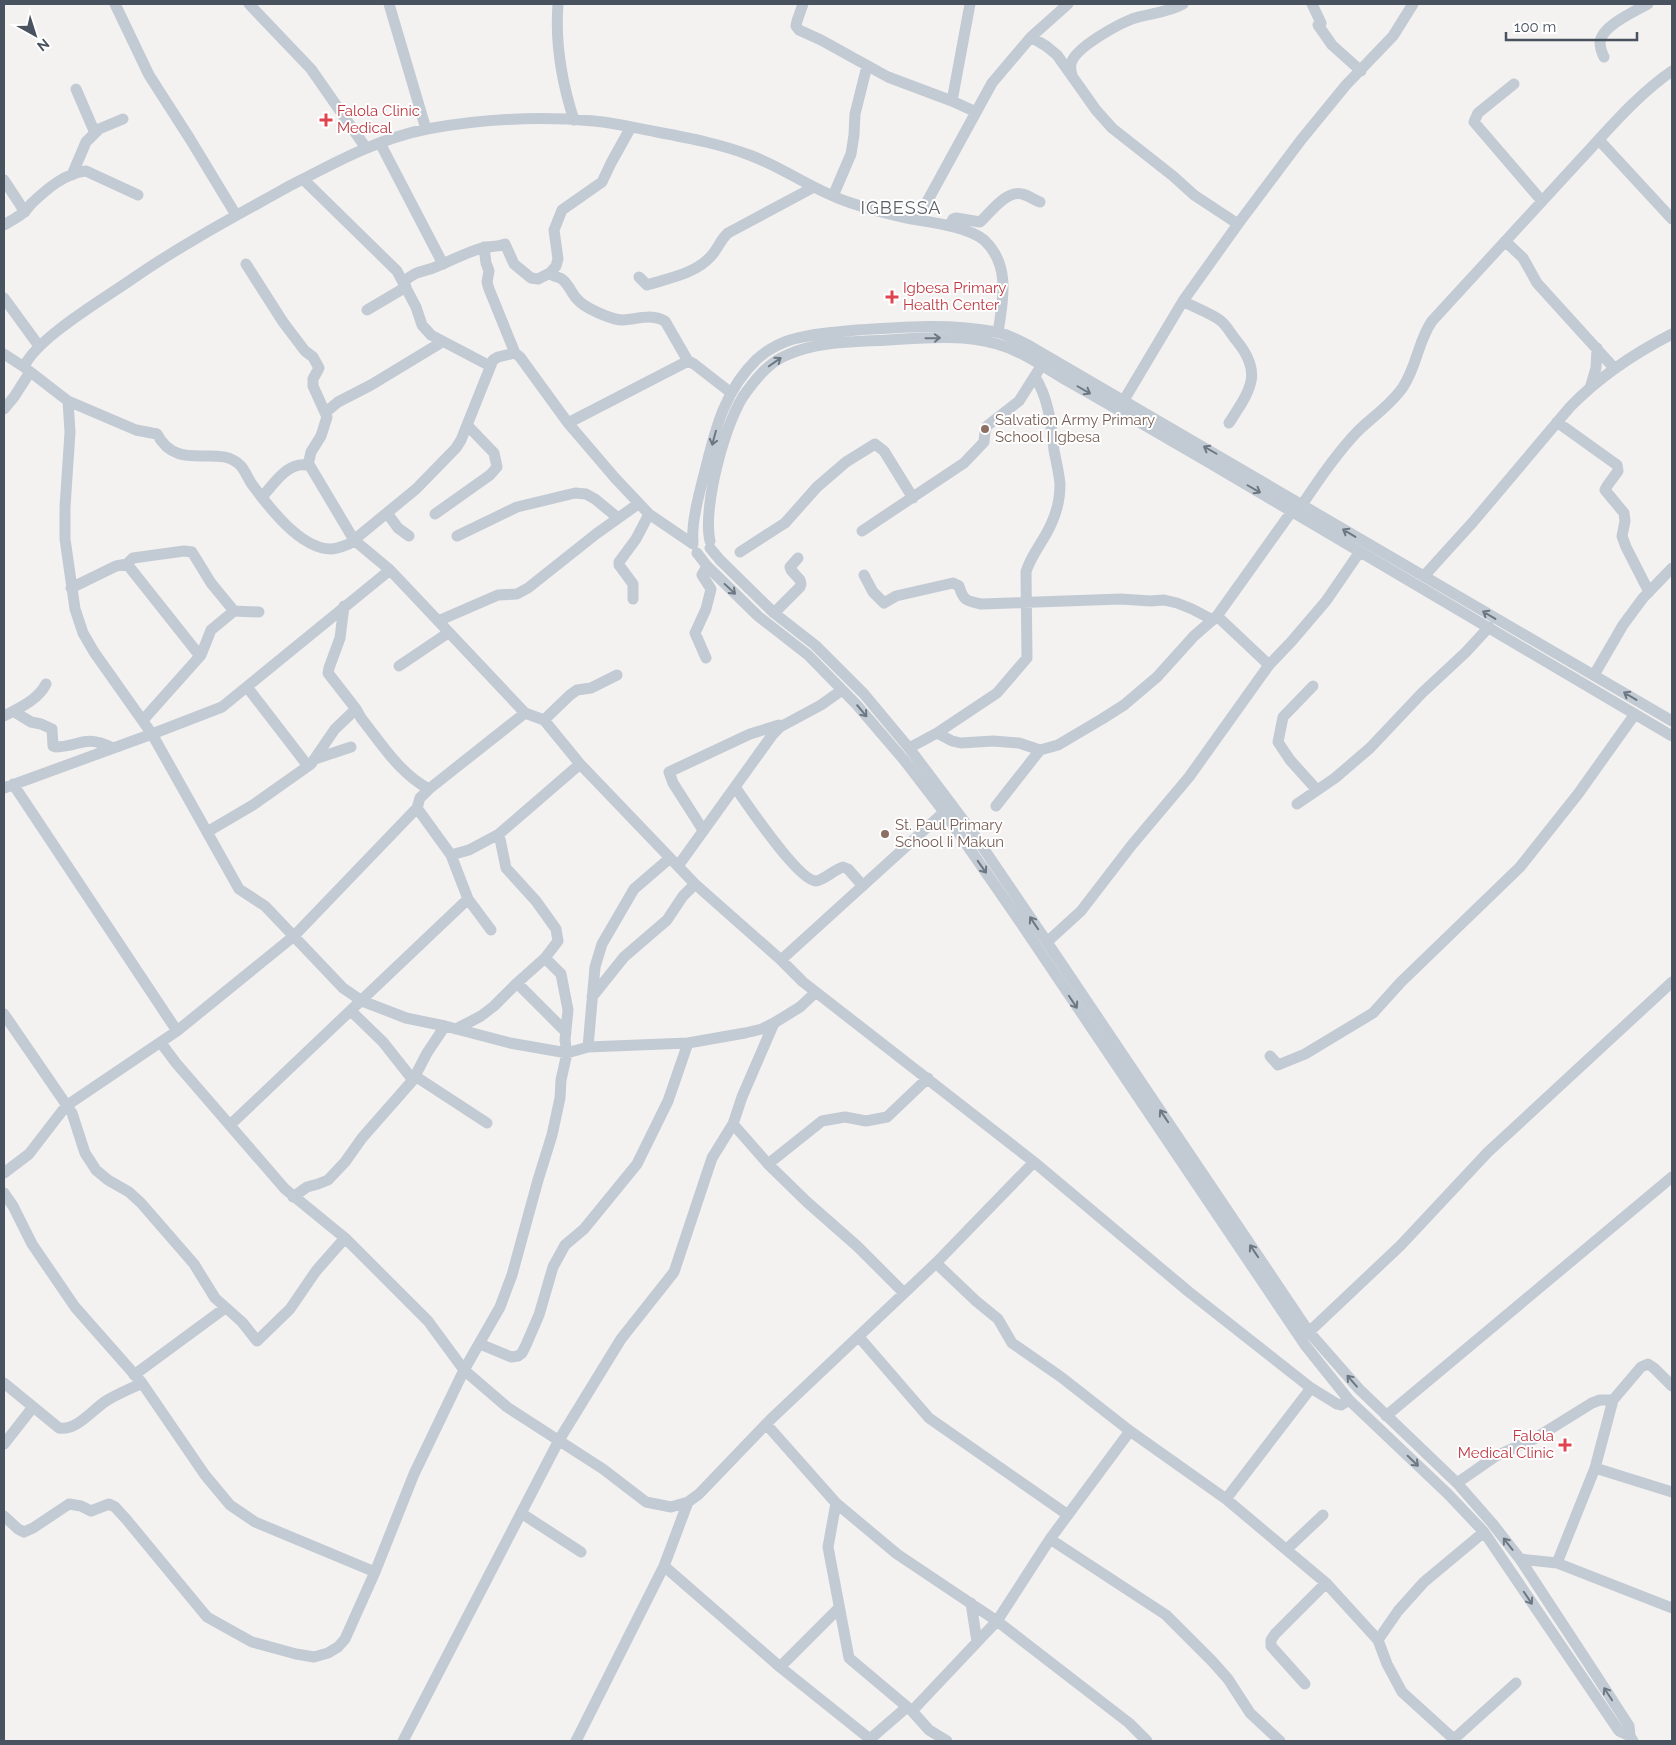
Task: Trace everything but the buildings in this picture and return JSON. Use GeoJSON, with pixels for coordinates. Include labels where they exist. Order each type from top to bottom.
{"type":"FeatureCollection","features":[{"type":"Feature","properties":{"kind":"street"},"geometry":{"type":"LineString","coordinates":[[116,4],[149,75],[236,215]]}},
{"type":"Feature","properties":{"kind":"street"},"geometry":{"type":"LineString","coordinates":[[249,4],[311,69],[366,148]]}},
{"type":"Feature","properties":{"kind":"street"},"geometry":{"type":"LineString","coordinates":[[389,4],[426,129]]}},
{"type":"Feature","properties":{"kind":"street"},"geometry":{"type":"LineString","coordinates":[[558,4],[559,61],[574,120]]}},
{"type":"Feature","properties":{"kind":"street"},"geometry":{"type":"LineString","coordinates":[[803,4],[796,26],[799,30],[822,40],[888,77],[976,112]]}},
{"type":"Feature","properties":{"kind":"street"},"geometry":{"type":"LineString","coordinates":[[952,101],[970,4]]}},
{"type":"Feature","properties":{"kind":"street"},"geometry":{"type":"LineString","coordinates":[[917,220],[992,83],[1031,37],[1068,4]]}},
{"type":"Feature","properties":{"kind":"street"},"geometry":{"type":"LineString","coordinates":[[1072,76],[1070,70],[1071,61],[1095,39],[1132,19],[1169,11],[1183,4]]}},
{"type":"Feature","properties":{"kind":"street"},"geometry":{"type":"LineString","coordinates":[[1312,4],[1321,23],[1318,25],[1328,40],[1360,70]]}},
{"type":"Feature","properties":{"kind":"street"},"geometry":{"type":"LineString","coordinates":[[1124,400],[1183,301],[1238,224],[1301,140],[1360,70],[1393,36],[1413,4]]}},
{"type":"Feature","properties":{"kind":"street"},"geometry":{"type":"LineString","coordinates":[[1604,57],[1600,41],[1605,33],[1616,22],[1648,4]]}},
{"type":"Feature","properties":{"kind":"street"},"geometry":{"type":"LineString","coordinates":[[1031,37],[1057,55],[1096,110],[1112,128],[1194,195],[1238,224]]}},
{"type":"Feature","properties":{"kind":"street"},"geometry":{"type":"LineString","coordinates":[[833,196],[851,154],[855,114],[867,66]]}},
{"type":"Feature","properties":{"kind":"street"},"geometry":{"type":"LineString","coordinates":[[937,733],[952,741],[961,743],[993,741],[1020,743],[1040,750],[1058,745],[1124,705],[1157,677],[1194,636],[1215,618],[1324,470],[1358,432],[1404,386],[1415,363],[1423,337],[1432,321],[1541,200],[1651,87],[1672,71]]}},
{"type":"Feature","properties":{"kind":"street"},"geometry":{"type":"LineString","coordinates":[[1514,84],[1478,113],[1474,122],[1541,200]]}},
{"type":"Feature","properties":{"kind":"street"},"geometry":{"type":"LineString","coordinates":[[76,89],[95,133]]}},
{"type":"Feature","properties":{"kind":"street"},"geometry":{"type":"LineString","coordinates":[[72,175],[84,145],[104,126],[123,119]]}},
{"type":"Feature","properties":{"kind":"street"},"geometry":{"type":"LineString","coordinates":[[4,409],[14,397],[27,369],[29,356],[39,346],[71,321],[151,266],[236,215],[303,179],[380,142],[426,129],[487,121],[597,121],[707,141],[752,156],[849,203],[917,220],[950,225],[983,240],[999,264],[1003,275],[1004,296],[998,332]]}},
{"type":"Feature","properties":{"kind":"street"},"geometry":{"type":"LineString","coordinates":[[366,310],[405,285],[410,276],[420,270],[432,268],[484,247],[497,247],[505,244],[514,264],[531,278],[538,279],[550,273],[556,266],[558,259],[554,230],[562,210],[602,182],[631,127]]}},
{"type":"Feature","properties":{"kind":"street"},"geometry":{"type":"LineString","coordinates":[[1599,140],[1672,219]]}},
{"type":"Feature","properties":{"kind":"street"},"geometry":{"type":"LineString","coordinates":[[380,142],[443,264]]}},
{"type":"Feature","properties":{"kind":"street"},"geometry":{"type":"LineString","coordinates":[[4,225],[25,212],[47,189],[72,175],[86,171],[138,194]]}},
{"type":"Feature","properties":{"kind":"street"},"geometry":{"type":"LineString","coordinates":[[303,179],[397,271],[416,307],[422,325],[430,335],[490,366]]}},
{"type":"Feature","properties":{"kind":"street"},"geometry":{"type":"LineString","coordinates":[[4,180],[25,212]]}},
{"type":"Feature","properties":{"kind":"street"},"geometry":{"type":"LineString","coordinates":[[639,277],[646,285],[688,272],[711,257],[728,233],[814,187]]}},
{"type":"Feature","properties":{"kind":"street"},"geometry":{"type":"LineString","coordinates":[[950,225],[953,219],[956,218],[980,222],[1010,195],[1022,194],[1040,202]]}},
{"type":"Feature","properties":{"kind":"street"},"geometry":{"type":"LineString","coordinates":[[1506,240],[1523,258],[1537,283],[1615,369]]}},
{"type":"Feature","properties":{"kind":"street"},"geometry":{"type":"LineString","coordinates":[[484,247],[489,271],[488,289],[516,353],[593,454],[638,504],[705,554],[710,545],[707,525],[713,486],[728,428],[742,397],[771,364],[785,355],[809,347],[838,343],[962,338],[996,343],[1023,354],[1297,508],[1424,576],[1672,721]]}},
{"type":"Feature","properties":{"kind":"street"},"geometry":{"type":"LineString","coordinates":[[246,264],[283,322],[305,351],[313,357],[319,368],[313,386],[327,417],[321,436],[311,452],[308,465]]}},
{"type":"Feature","properties":{"kind":"street"},"geometry":{"type":"LineString","coordinates":[[550,273],[554,277],[564,280],[581,304],[608,316],[623,320],[649,316],[665,321],[688,361],[730,392]]}},
{"type":"Feature","properties":{"kind":"street"},"geometry":{"type":"LineString","coordinates":[[4,298],[39,346]]}},
{"type":"Feature","properties":{"kind":"street"},"geometry":{"type":"LineString","coordinates":[[1183,301],[1220,321],[1246,352],[1250,360],[1252,374],[1248,391],[1229,423]]}},
{"type":"Feature","properties":{"kind":"street"},"geometry":{"type":"LineString","coordinates":[[1632,1739],[1619,1731],[1484,1532],[1448,1494],[1350,1400],[1305,1345],[1014,913],[944,812],[904,760],[842,690],[808,656],[758,616],[707,566],[694,546],[698,502],[716,429],[730,392],[758,358],[788,341],[805,336],[911,327],[961,327],[998,332],[1028,344],[1124,400],[1297,508],[1359,553],[1489,627],[1672,736]]}},
{"type":"Feature","properties":{"kind":"street"},"geometry":{"type":"LineString","coordinates":[[1424,576],[1473,522],[1570,407],[1590,388],[1647,346],[1672,334]]}},
{"type":"Feature","properties":{"kind":"street"},"geometry":{"type":"LineString","coordinates":[[326,412],[338,402],[371,385],[442,342]]}},
{"type":"Feature","properties":{"kind":"street"},"geometry":{"type":"LineString","coordinates":[[1590,388],[1596,368],[1597,348]]}},
{"type":"Feature","properties":{"kind":"street"},"geometry":{"type":"LineString","coordinates":[[4,354],[27,369],[68,401],[136,430],[157,434],[171,451],[179,455],[223,457],[232,460],[242,467],[262,497],[290,529],[306,542],[329,549],[336,549],[354,540],[387,513],[430,476],[456,448],[462,440],[493,360],[516,353]]}},
{"type":"Feature","properties":{"kind":"street"},"geometry":{"type":"LineString","coordinates":[[568,423],[688,361]]}},
{"type":"Feature","properties":{"kind":"street"},"geometry":{"type":"LineString","coordinates":[[862,530],[913,498],[970,458],[984,442],[987,426],[1019,401],[1041,365]]}},
{"type":"Feature","properties":{"kind":"street"},"geometry":{"type":"LineString","coordinates":[[909,748],[937,733],[1002,690],[1012,674],[1027,658],[1027,566],[1052,522],[1056,512],[1060,485],[1049,412],[1043,392],[1035,377]]}},
{"type":"Feature","properties":{"kind":"street"},"geometry":{"type":"LineString","coordinates":[[68,401],[70,432],[65,539],[75,609],[83,633],[94,652],[152,734],[239,889],[265,906],[343,988],[362,1001],[406,1018],[450,1027],[510,1043],[567,1053],[588,1047],[688,1043],[762,1029],[800,1006],[816,992]]}},
{"type":"Feature","properties":{"kind":"street"},"geometry":{"type":"LineString","coordinates":[[1556,422],[1617,465],[1618,471],[1605,490],[1624,513],[1625,521],[1622,530],[1624,541],[1635,568],[1649,592]]}},
{"type":"Feature","properties":{"kind":"street"},"geometry":{"type":"LineString","coordinates":[[436,514],[490,475],[497,467],[494,453],[467,425]]}},
{"type":"Feature","properties":{"kind":"street"},"geometry":{"type":"LineString","coordinates":[[740,552],[785,523],[817,487],[846,462],[875,444],[884,451],[913,498]]}},
{"type":"Feature","properties":{"kind":"street"},"geometry":{"type":"LineString","coordinates":[[262,497],[282,473],[298,466],[308,465],[312,468],[354,540],[390,570],[525,713],[544,720],[580,764],[695,884],[781,960],[803,982],[1034,1162],[1189,1292],[1311,1388],[1337,1404],[1341,1405],[1350,1400]]}},
{"type":"Feature","properties":{"kind":"street"},"geometry":{"type":"LineString","coordinates":[[457,536],[517,507],[575,493],[586,494],[595,499],[618,518]]}},
{"type":"Feature","properties":{"kind":"street"},"geometry":{"type":"LineString","coordinates":[[438,620],[498,595],[511,595],[522,592],[638,504]]}},
{"type":"Feature","properties":{"kind":"street"},"geometry":{"type":"LineString","coordinates":[[387,513],[398,528],[409,536]]}},
{"type":"Feature","properties":{"kind":"street"},"geometry":{"type":"LineString","coordinates":[[632,599],[633,584],[619,565],[619,562],[636,539],[649,514]]}},
{"type":"Feature","properties":{"kind":"street"},"geometry":{"type":"LineString","coordinates":[[694,546],[702,536],[720,560],[774,613],[815,645],[864,694],[909,748],[973,833],[1309,1332],[1359,1389],[1457,1483],[1520,1559],[1629,1726],[1632,1739]]}},
{"type":"Feature","properties":{"kind":"street"},"geometry":{"type":"LineString","coordinates":[[71,588],[116,566],[128,564],[133,558],[184,551],[192,552],[211,583],[234,610],[259,612]]}},
{"type":"Feature","properties":{"kind":"street"},"geometry":{"type":"LineString","coordinates":[[1047,942],[1081,911],[1131,846],[1189,777],[1269,665],[1326,601],[1359,553]]}},
{"type":"Feature","properties":{"kind":"street"},"geometry":{"type":"LineString","coordinates":[[774,613],[802,584],[790,570],[790,567],[798,558]]}},
{"type":"Feature","properties":{"kind":"street"},"geometry":{"type":"LineString","coordinates":[[128,564],[200,656]]}},
{"type":"Feature","properties":{"kind":"street"},"geometry":{"type":"LineString","coordinates":[[706,658],[694,633],[706,609],[712,589],[702,575],[707,566]]}},
{"type":"Feature","properties":{"kind":"street"},"geometry":{"type":"LineString","coordinates":[[1594,675],[1623,625],[1649,592],[1672,568]]}},
{"type":"Feature","properties":{"kind":"street"},"geometry":{"type":"LineString","coordinates":[[177,1031],[8,786],[152,734],[212,711],[229,702],[390,570]]}},
{"type":"Feature","properties":{"kind":"street"},"geometry":{"type":"LineString","coordinates":[[864,575],[873,592],[884,603],[896,596],[953,583],[958,586],[962,597],[976,603],[988,604],[1121,598],[1150,601],[1164,600],[1215,618],[1269,665]]}},
{"type":"Feature","properties":{"kind":"street"},"geometry":{"type":"LineString","coordinates":[[344,606],[340,638],[328,673],[403,770],[419,784],[429,789]]}},
{"type":"Feature","properties":{"kind":"street"},"geometry":{"type":"LineString","coordinates":[[143,720],[200,656],[211,630],[234,610]]}},
{"type":"Feature","properties":{"kind":"street"},"geometry":{"type":"LineString","coordinates":[[1297,804],[1370,748],[1489,627]]}},
{"type":"Feature","properties":{"kind":"street"},"geometry":{"type":"LineString","coordinates":[[400,666],[448,633]]}},
{"type":"Feature","properties":{"kind":"street"},"geometry":{"type":"LineString","coordinates":[[544,720],[577,690],[591,688],[617,675]]}},
{"type":"Feature","properties":{"kind":"street"},"geometry":{"type":"LineString","coordinates":[[8,714],[39,694],[46,684]]}},
{"type":"Feature","properties":{"kind":"street"},"geometry":{"type":"LineString","coordinates":[[247,686],[311,763]]}},
{"type":"Feature","properties":{"kind":"street"},"geometry":{"type":"LineString","coordinates":[[1313,686],[1283,717],[1278,742],[1290,760],[1317,790]]}},
{"type":"Feature","properties":{"kind":"street"},"geometry":{"type":"LineString","coordinates":[[588,1047],[595,967],[602,944],[634,890],[674,862],[703,830],[769,739],[780,727],[821,705],[842,690]]}},
{"type":"Feature","properties":{"kind":"street"},"geometry":{"type":"LineString","coordinates":[[311,763],[335,729],[356,709]]}},
{"type":"Feature","properties":{"kind":"street"},"geometry":{"type":"LineString","coordinates":[[4,1173],[29,1154],[66,1106],[161,1043],[294,936],[417,808],[420,798],[429,789],[525,713]]}},
{"type":"Feature","properties":{"kind":"street"},"geometry":{"type":"LineString","coordinates":[[8,714],[52,729],[53,746],[56,747],[81,741],[96,741],[113,748]]}},
{"type":"Feature","properties":{"kind":"street"},"geometry":{"type":"LineString","coordinates":[[1270,1056],[1278,1065],[1335,1036],[1373,1013],[1401,982],[1520,866],[1578,794],[1635,714]]}},
{"type":"Feature","properties":{"kind":"street"},"geometry":{"type":"LineString","coordinates":[[703,830],[673,783],[669,772],[750,734],[779,725],[780,727]]}},
{"type":"Feature","properties":{"kind":"street"},"geometry":{"type":"LineString","coordinates":[[207,832],[260,800],[311,763],[351,746]]}},
{"type":"Feature","properties":{"kind":"street"},"geometry":{"type":"LineString","coordinates":[[996,806],[1040,750]]}},
{"type":"Feature","properties":{"kind":"street"},"geometry":{"type":"LineString","coordinates":[[450,856],[469,850],[499,834],[580,764]]}},
{"type":"Feature","properties":{"kind":"street"},"geometry":{"type":"LineString","coordinates":[[735,787],[777,845],[810,878],[819,880],[843,867],[848,869],[863,886]]}},
{"type":"Feature","properties":{"kind":"street"},"geometry":{"type":"LineString","coordinates":[[417,808],[450,856],[468,899],[492,930]]}},
{"type":"Feature","properties":{"kind":"street"},"geometry":{"type":"LineString","coordinates":[[781,960],[944,812]]}},
{"type":"Feature","properties":{"kind":"street"},"geometry":{"type":"LineString","coordinates":[[293,1197],[307,1187],[324,1182],[337,1171],[362,1138],[414,1078],[450,1027],[486,1013],[546,958],[558,940],[556,929],[536,901],[506,868],[499,834]]}},
{"type":"Feature","properties":{"kind":"street"},"geometry":{"type":"LineString","coordinates":[[591,999],[624,957],[667,920],[695,884]]}},
{"type":"Feature","properties":{"kind":"street"},"geometry":{"type":"LineString","coordinates":[[230,1125],[468,899]]}},
{"type":"Feature","properties":{"kind":"street"},"geometry":{"type":"LineString","coordinates":[[4,1516],[24,1532],[34,1528],[69,1504],[81,1506],[91,1511],[109,1504],[126,1519],[207,1616],[252,1642],[296,1654],[314,1657],[328,1653],[338,1647],[345,1639],[376,1572],[414,1474],[464,1370],[500,1307],[512,1275],[552,1135],[567,1053],[565,1040],[568,1010],[561,974],[546,958]]}},
{"type":"Feature","properties":{"kind":"street"},"geometry":{"type":"LineString","coordinates":[[1309,1332],[1401,1245],[1488,1152],[1672,982]]}},
{"type":"Feature","properties":{"kind":"street"},"geometry":{"type":"LineString","coordinates":[[517,983],[566,1032]]}},
{"type":"Feature","properties":{"kind":"street"},"geometry":{"type":"LineString","coordinates":[[351,1011],[383,1042],[414,1078],[487,1123]]}},
{"type":"Feature","properties":{"kind":"street"},"geometry":{"type":"LineString","coordinates":[[4,1014],[66,1106],[72,1112],[85,1153],[96,1170],[108,1180],[129,1192],[141,1203],[194,1264],[201,1273],[209,1290],[225,1308],[242,1322],[258,1341],[290,1308],[316,1271],[345,1238]]}},
{"type":"Feature","properties":{"kind":"street"},"geometry":{"type":"LineString","coordinates":[[403,1741],[559,1440],[621,1339],[674,1272],[712,1158],[733,1124],[742,1097],[774,1023]]}},
{"type":"Feature","properties":{"kind":"street"},"geometry":{"type":"LineString","coordinates":[[161,1043],[176,1063],[293,1197],[345,1238],[428,1322],[464,1370],[508,1407],[604,1470],[646,1502],[670,1507],[688,1502],[716,1478],[766,1424],[936,1263],[1034,1162]]}},
{"type":"Feature","properties":{"kind":"street"},"geometry":{"type":"LineString","coordinates":[[480,1344],[514,1358],[522,1352],[539,1315],[558,1256],[565,1245],[584,1229],[637,1164],[668,1101],[688,1043]]}},
{"type":"Feature","properties":{"kind":"street"},"geometry":{"type":"LineString","coordinates":[[768,1164],[822,1121],[845,1117],[866,1121],[887,1118],[928,1078]]}},
{"type":"Feature","properties":{"kind":"street"},"geometry":{"type":"LineString","coordinates":[[733,1124],[768,1164],[807,1202],[857,1246],[904,1293]]}},
{"type":"Feature","properties":{"kind":"street"},"geometry":{"type":"LineString","coordinates":[[1386,1416],[1672,1177]]}},
{"type":"Feature","properties":{"kind":"street"},"geometry":{"type":"LineString","coordinates":[[4,1193],[13,1206],[32,1244],[75,1307],[138,1379],[205,1475],[230,1505],[255,1522],[376,1572]]}},
{"type":"Feature","properties":{"kind":"street"},"geometry":{"type":"LineString","coordinates":[[4,1215],[13,1206]]}},
{"type":"Feature","properties":{"kind":"street"},"geometry":{"type":"LineString","coordinates":[[936,1263],[998,1319],[1012,1343],[1061,1377],[1130,1431],[1226,1498],[1326,1583],[1378,1640],[1387,1664],[1402,1692],[1455,1740],[1516,1683]]}},
{"type":"Feature","properties":{"kind":"street"},"geometry":{"type":"LineString","coordinates":[[4,1383],[59,1428],[66,1429],[74,1426],[106,1400],[138,1379],[225,1308]]}},
{"type":"Feature","properties":{"kind":"street"},"geometry":{"type":"LineString","coordinates":[[859,1337],[929,1418],[1068,1515]]}},
{"type":"Feature","properties":{"kind":"street"},"geometry":{"type":"LineString","coordinates":[[1557,1563],[1595,1468],[1613,1400],[1641,1367],[1648,1364],[1672,1386]]}},
{"type":"Feature","properties":{"kind":"street"},"geometry":{"type":"LineString","coordinates":[[1226,1498],[1311,1388]]}},
{"type":"Feature","properties":{"kind":"street"},"geometry":{"type":"LineString","coordinates":[[1457,1483],[1496,1456],[1534,1439],[1592,1403],[1600,1400],[1613,1400]]}},
{"type":"Feature","properties":{"kind":"street"},"geometry":{"type":"LineString","coordinates":[[4,1444],[32,1407]]}},
{"type":"Feature","properties":{"kind":"street"},"geometry":{"type":"LineString","coordinates":[[766,1424],[836,1503],[897,1554],[997,1621],[1129,1723],[1147,1741]]}},
{"type":"Feature","properties":{"kind":"street"},"geometry":{"type":"LineString","coordinates":[[664,1566],[780,1667],[870,1740],[910,1709],[997,1621],[1050,1539],[1130,1431]]}},
{"type":"Feature","properties":{"kind":"street"},"geometry":{"type":"LineString","coordinates":[[1595,1468],[1672,1492]]}},
{"type":"Feature","properties":{"kind":"street"},"geometry":{"type":"LineString","coordinates":[[576,1741],[664,1566],[688,1502]]}},
{"type":"Feature","properties":{"kind":"street"},"geometry":{"type":"LineString","coordinates":[[836,1503],[828,1547],[849,1658],[910,1709],[929,1730],[946,1741]]}},
{"type":"Feature","properties":{"kind":"street"},"geometry":{"type":"LineString","coordinates":[[521,1513],[581,1552]]}},
{"type":"Feature","properties":{"kind":"street"},"geometry":{"type":"LineString","coordinates":[[1287,1549],[1323,1515]]}},
{"type":"Feature","properties":{"kind":"street"},"geometry":{"type":"LineString","coordinates":[[1378,1640],[1398,1611],[1424,1582],[1484,1532]]}},
{"type":"Feature","properties":{"kind":"street"},"geometry":{"type":"LineString","coordinates":[[1050,1539],[1166,1615],[1212,1660],[1228,1679],[1250,1713],[1280,1741]]}},
{"type":"Feature","properties":{"kind":"street"},"geometry":{"type":"LineString","coordinates":[[1520,1559],[1557,1563],[1672,1608]]}},
{"type":"Feature","properties":{"kind":"street"},"geometry":{"type":"LineString","coordinates":[[1306,1684],[1271,1646],[1271,1640],[1326,1583]]}},
{"type":"Feature","properties":{"kind":"street"},"geometry":{"type":"LineString","coordinates":[[971,1604],[977,1642]]}},
{"type":"Feature","properties":{"kind":"street"},"geometry":{"type":"LineString","coordinates":[[780,1667],[839,1608]]}},
{"type":"Feature","properties":{"kind":"place","name":"Falola Clinic Medical"},"geometry":{"type":"Point","coordinates":[326,120]}},
{"type":"Feature","properties":{"kind":"place","name":"Igbesa Primary Health Center"},"geometry":{"type":"Point","coordinates":[892,297]}},
{"type":"Feature","properties":{"kind":"place","name":"Salvation Army Primary School I Igbesa"},"geometry":{"type":"Point","coordinates":[985,429]}},
{"type":"Feature","properties":{"kind":"place","name":"St. Paul Primary School Ii Makun"},"geometry":{"type":"Point","coordinates":[885,834]}},
{"type":"Feature","properties":{"kind":"place","name":"Falola Medical Clinic"},"geometry":{"type":"Point","coordinates":[1565,1445]}},
{"type":"Feature","properties":{"kind":"district","name":"IGBESSA"},"geometry":{"type":"Point","coordinates":[901,208]}}]}
